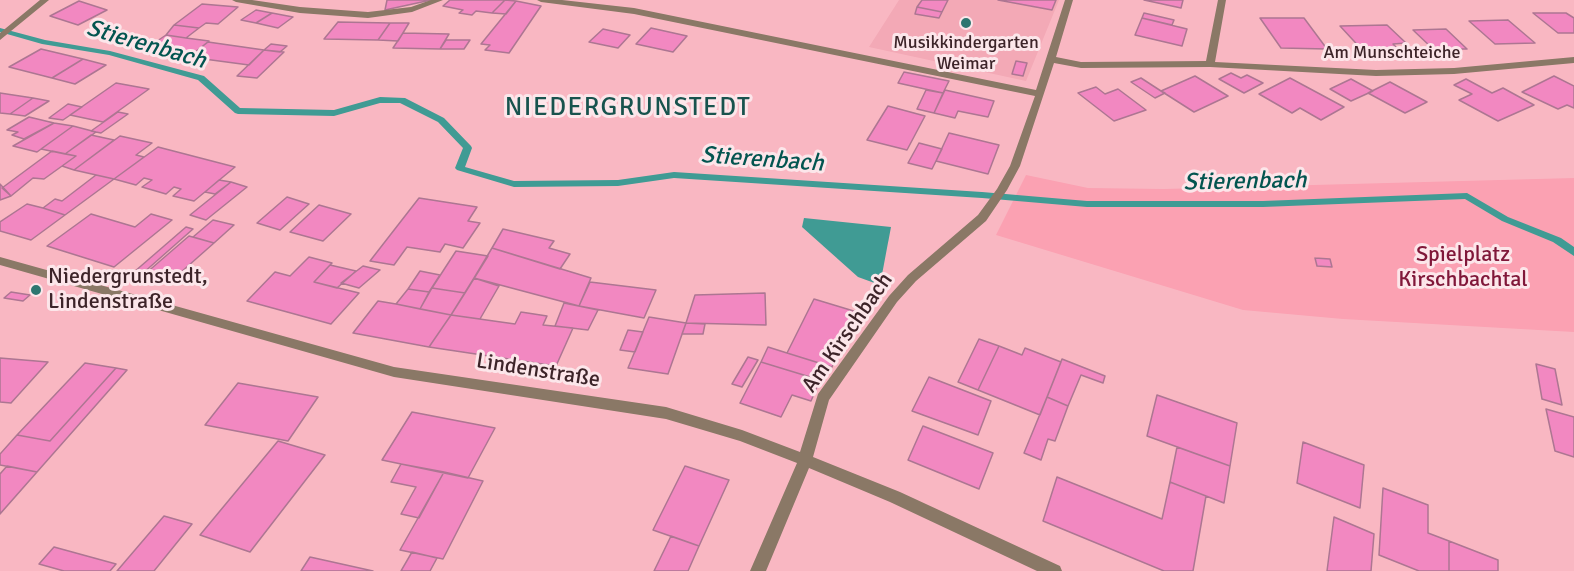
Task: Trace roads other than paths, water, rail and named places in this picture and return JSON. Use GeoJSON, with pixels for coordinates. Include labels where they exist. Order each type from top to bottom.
{"type":"FeatureCollection","features":[{"type":"Feature","properties":{"kind":"street"},"geometry":{"type":"LineString","coordinates":[[0,37],[45,0]]}},
{"type":"Feature","properties":{"kind":"street"},"geometry":{"type":"LineString","coordinates":[[236,0],[300,10],[368,15],[412,9],[440,0]]}},
{"type":"Feature","properties":{"kind":"street"},"geometry":{"type":"LineString","coordinates":[[541,0],[634,11],[1040,94]]}},
{"type":"Feature","properties":{"kind":"street","name":"Am Kirschbach"},"geometry":{"type":"LineString","coordinates":[[758,571],[805,459],[823,398],[893,299],[912,278],[982,218],[1002,190],[1015,166],[1069,0]]}},
{"type":"Feature","properties":{"kind":"street"},"geometry":{"type":"LineString","coordinates":[[1210,64],[1222,0]]}},
{"type":"Feature","properties":{"kind":"street","name":"Am Munschteiche"},"geometry":{"type":"LineString","coordinates":[[1050,59],[1081,65],[1210,64],[1415,73],[1574,60]]}},
{"type":"Feature","properties":{"kind":"street","name":"Lindenstraße"},"geometry":{"type":"LineString","coordinates":[[0,261],[394,372],[666,413],[742,436],[805,459],[895,497],[1054,571]]}},
{"type":"Feature","properties":{"kind":"water"},"geometry":{"type":"Polygon","coordinates":[[[804,218],[891,227],[880,285],[858,277],[802,227],[804,218]]]}},
{"type":"Feature","properties":{"kind":"waterway","name":"Stierenbach"},"geometry":{"type":"LineString","coordinates":[[0,30],[45,42],[110,53],[201,78],[238,111],[334,113],[380,100],[402,100],[441,120],[468,148],[460,168],[514,184],[618,183],[674,175],[1087,204],[1263,204],[1467,196],[1505,219],[1557,240],[1574,252]]}},
{"type":"Feature","properties":{"kind":"place","name":"Musikkindergarten Weimar"},"geometry":{"type":"Point","coordinates":[966,23]}},
{"type":"Feature","properties":{"kind":"place","name":"Niedergrunstedt, Lindenstraße"},"geometry":{"type":"Point","coordinates":[36,290]}},
{"type":"Feature","properties":{"kind":"district","name":"NIEDERGRUNSTEDT"},"geometry":{"type":"Point","coordinates":[628,108]}},
{"type":"Feature","properties":{"kind":"park label","name":"Spielplatz Kirschbachtal"},"geometry":{"type":"Point","coordinates":[1463,268]}}]}
